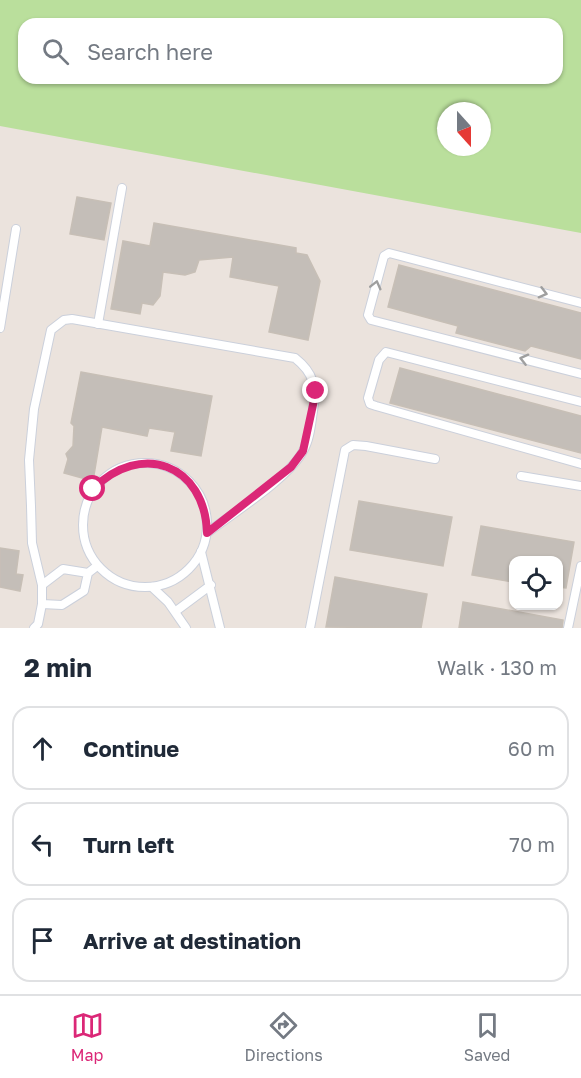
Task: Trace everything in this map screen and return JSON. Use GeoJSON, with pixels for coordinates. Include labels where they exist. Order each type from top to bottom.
{"type":"FeatureCollection","features":[{"type":"Feature","properties":{"kind":"lane"},"geometry":{"type":"LineString","coordinates":[[98,324],[122,188]]}},
{"type":"Feature","properties":{"kind":"lane"},"geometry":{"type":"LineString","coordinates":[[0,328],[16,229]]}},
{"type":"Feature","properties":{"kind":"lane"},"geometry":{"type":"LineString","coordinates":[[581,303],[389,253],[384,256],[369,315],[371,320],[581,374]]}},
{"type":"Feature","properties":{"kind":"lane"},"geometry":{"type":"LineString","coordinates":[[37,627],[42,604],[42,585],[32,543],[29,460],[43,357],[51,330],[56,324],[72,319],[295,358],[310,374],[316,391],[303,451],[285,472],[207,533]]}},
{"type":"Feature","properties":{"kind":"lane"},"geometry":{"type":"LineString","coordinates":[[581,402],[386,352],[379,360],[368,398],[370,404],[376,406],[581,464]]}},
{"type":"Feature","properties":{"kind":"lane"},"geometry":{"type":"LineString","coordinates":[[310,628],[345,450],[353,445],[366,446],[435,459]]}},
{"type":"Feature","properties":{"kind":"lane"},"geometry":{"type":"LineString","coordinates":[[147,462],[167,466],[185,477],[199,493],[206,512],[207,533],[201,552],[189,569],[172,581],[152,587],[132,586],[112,579],[97,566],[86,548],[82,528],[84,508],[93,489],[108,474],[126,465],[147,462]]}},
{"type":"Feature","properties":{"kind":"lane"},"geometry":{"type":"LineString","coordinates":[[521,476],[581,486]]}},
{"type":"Feature","properties":{"kind":"lane"},"geometry":{"type":"LineString","coordinates":[[201,552],[220,628]]}},
{"type":"Feature","properties":{"kind":"lane"},"geometry":{"type":"LineString","coordinates":[[42,604],[62,605],[84,591],[88,573],[97,566]]}},
{"type":"Feature","properties":{"kind":"lane"},"geometry":{"type":"LineString","coordinates":[[568,628],[581,566]]}},
{"type":"Feature","properties":{"kind":"lane"},"geometry":{"type":"LineString","coordinates":[[42,585],[63,569],[88,573]]}},
{"type":"Feature","properties":{"kind":"lane"},"geometry":{"type":"LineString","coordinates":[[176,611],[211,585]]}},
{"type":"Feature","properties":{"kind":"lane"},"geometry":{"type":"LineString","coordinates":[[152,587],[176,611],[186,628]]}},
{"type":"Feature","properties":{"kind":"green space"},"geometry":{"type":"Polygon","coordinates":[[[0,0],[581,0],[581,233],[0,126],[0,0]]]}},
{"type":"Feature","properties":{"kind":"building"},"geometry":{"type":"Polygon","coordinates":[[[77,197],[111,203],[104,240],[70,234],[77,197]]]}},
{"type":"Feature","properties":{"kind":"building"},"geometry":{"type":"Polygon","coordinates":[[[154,223],[296,248],[296,253],[307,255],[320,281],[308,340],[269,332],[279,286],[230,277],[233,257],[199,260],[195,272],[185,275],[163,272],[160,296],[153,305],[142,303],[140,314],[111,309],[123,241],[150,246],[154,223]]]}},
{"type":"Feature","properties":{"kind":"building"},"geometry":{"type":"Polygon","coordinates":[[[399,265],[581,313],[581,359],[531,346],[525,351],[456,333],[458,326],[388,307],[399,265]]]}},
{"type":"Feature","properties":{"kind":"building"},"geometry":{"type":"Polygon","coordinates":[[[400,368],[581,416],[581,453],[390,403],[400,368]]]}},
{"type":"Feature","properties":{"kind":"building"},"geometry":{"type":"Polygon","coordinates":[[[81,372],[212,396],[201,456],[171,451],[175,432],[149,428],[147,436],[102,427],[93,481],[64,473],[68,459],[66,454],[73,446],[74,426],[71,423],[81,372]]]}},
{"type":"Feature","properties":{"kind":"building"},"geometry":{"type":"Polygon","coordinates":[[[359,501],[452,517],[443,566],[350,550],[359,501]]]}},
{"type":"Feature","properties":{"kind":"building"},"geometry":{"type":"Polygon","coordinates":[[[481,526],[574,542],[566,588],[563,588],[563,556],[509,556],[509,581],[472,575],[481,526]]]}},
{"type":"Feature","properties":{"kind":"building"},"geometry":{"type":"Polygon","coordinates":[[[0,548],[19,551],[16,574],[23,575],[20,591],[0,587],[0,548]]]}},
{"type":"Feature","properties":{"kind":"building"},"geometry":{"type":"Polygon","coordinates":[[[335,577],[427,594],[421,628],[326,627],[335,577]]]}},
{"type":"Feature","properties":{"kind":"building"},"geometry":{"type":"Polygon","coordinates":[[[463,602],[563,620],[562,628],[459,628],[463,602]]]}},
{"type":"Feature","properties":{"kind":"route"},"geometry":{"type":"LineString","coordinates":[[93,489],[108,474],[126,465],[147,462],[167,466],[185,477],[199,493],[206,512],[207,533],[291,467],[303,451],[309,433],[316,391]]}}]}
